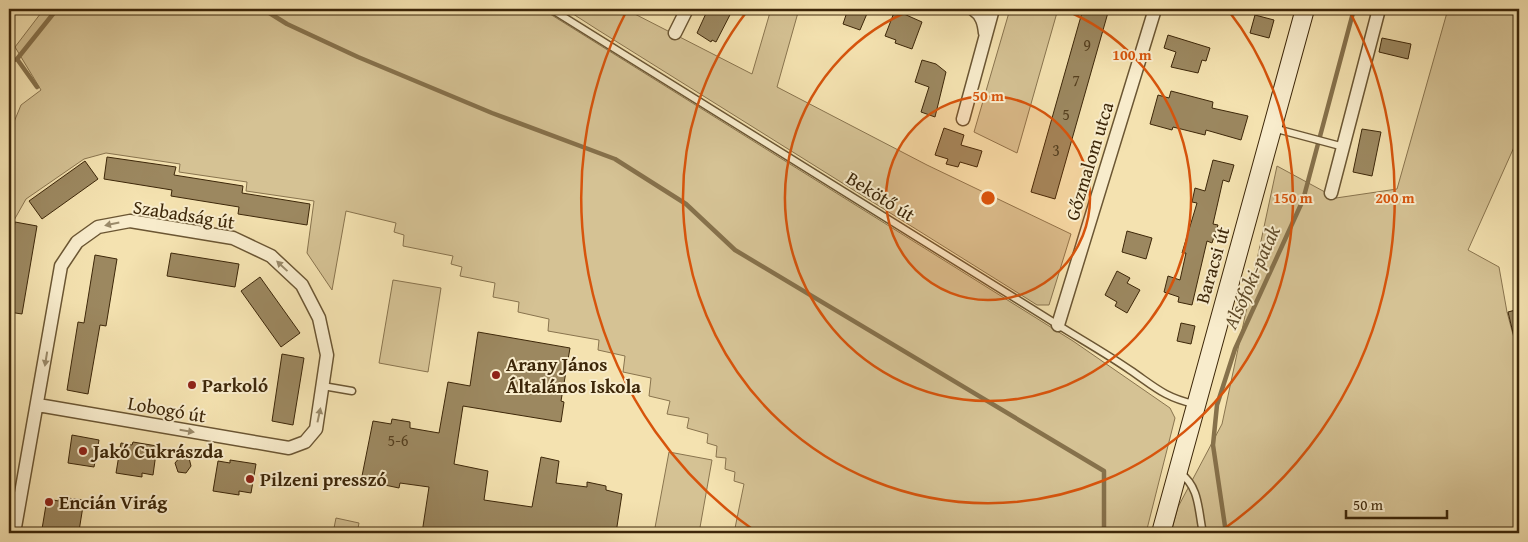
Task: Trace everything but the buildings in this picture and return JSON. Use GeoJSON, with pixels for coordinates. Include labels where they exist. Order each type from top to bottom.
{"type":"FeatureCollection","features":[{"type":"Feature","properties":{"kind":"street"},"geometry":{"type":"LineString","coordinates":[[675,33],[687,9]]}},
{"type":"Feature","properties":{"kind":"street"},"geometry":{"type":"LineString","coordinates":[[973,9],[984,22],[985,36]]}},
{"type":"Feature","properties":{"kind":"street"},"geometry":{"type":"LineString","coordinates":[[963,119],[993,9]]}},
{"type":"Feature","properties":{"kind":"street","name":"Gőzmalom utca"},"geometry":{"type":"LineString","coordinates":[[1058,325],[1155,9]]}},
{"type":"Feature","properties":{"kind":"street","name":"Baracsi út"},"geometry":{"type":"LineString","coordinates":[[1161,533],[1305,9]]}},
{"type":"Feature","properties":{"kind":"street"},"geometry":{"type":"LineString","coordinates":[[1331,193],[1379,9]]}},
{"type":"Feature","properties":{"kind":"street","name":"Szabadság út"},"geometry":{"type":"LineString","coordinates":[[14,533],[61,266],[77,242],[98,227],[130,221],[233,238],[271,256],[302,285],[318,318],[327,355],[316,429],[305,442],[289,448]]}},
{"type":"Feature","properties":{"kind":"street","name":"Lobogó út"},"geometry":{"type":"LineString","coordinates":[[38,405],[289,448]]}},
{"type":"Feature","properties":{"kind":"lane","name":"Bekötő út"},"geometry":{"type":"LineString","coordinates":[[551,9],[1131,371],[1155,390],[1171,398],[1196,404]]}},
{"type":"Feature","properties":{"kind":"lane"},"geometry":{"type":"LineString","coordinates":[[1273,128],[1344,147]]}},
{"type":"Feature","properties":{"kind":"lane"},"geometry":{"type":"LineString","coordinates":[[323,386],[352,391]]}},
{"type":"Feature","properties":{"kind":"lane"},"geometry":{"type":"LineString","coordinates":[[1177,471],[1188,479],[1195,490],[1203,533]]}},
{"type":"Feature","properties":{"kind":"shaded area"},"geometry":{"type":"Polygon","coordinates":[[[44,9],[542,9],[1073,341],[1170,408],[1175,418],[1146,533],[734,533],[744,484],[734,481],[735,472],[725,469],[726,458],[716,457],[717,446],[707,443],[708,434],[687,428],[689,418],[667,414],[670,401],[649,396],[651,378],[623,372],[625,356],[598,350],[599,340],[548,331],[549,319],[518,312],[519,302],[493,297],[495,283],[460,276],[462,267],[451,264],[453,256],[403,246],[404,235],[394,232],[396,223],[346,211],[332,290],[307,253],[314,201],[246,191],[247,182],[179,172],[180,164],[106,153],[84,159],[26,199],[13,222],[9,247],[9,134],[21,105],[41,90],[15,47],[44,9]]]}},
{"type":"Feature","properties":{"kind":"shaded area"},"geometry":{"type":"Polygon","coordinates":[[[572,9],[625,9],[752,74],[771,9],[799,9],[777,87],[927,165],[1071,234],[1049,305],[1037,305],[598,30],[570,12],[572,9]]]}},
{"type":"Feature","properties":{"kind":"shaded area"},"geometry":{"type":"Polygon","coordinates":[[[1010,9],[1058,9],[1017,153],[974,132],[1010,9]]]}},
{"type":"Feature","properties":{"kind":"shaded area"},"geometry":{"type":"Polygon","coordinates":[[[1448,9],[1519,9],[1519,136],[1468,250],[1499,267],[1507,312],[1519,357],[1519,533],[1171,533],[1178,507],[1222,424],[1277,166],[1336,198],[1397,189],[1448,9]]]}},
{"type":"Feature","properties":{"kind":"shaded area"},"geometry":{"type":"Polygon","coordinates":[[[393,280],[441,288],[428,372],[379,363],[393,280]]]}},
{"type":"Feature","properties":{"kind":"shaded area"},"geometry":{"type":"Polygon","coordinates":[[[669,452],[712,460],[699,533],[654,533],[669,452]]]}},
{"type":"Feature","properties":{"kind":"shaded area"},"geometry":{"type":"Polygon","coordinates":[[[336,518],[359,523],[357,533],[333,533],[336,518]]]}},
{"type":"Feature","properties":{"kind":"waterway"},"geometry":{"type":"LineString","coordinates":[[9,62],[17,59],[57,9]]}},
{"type":"Feature","properties":{"kind":"waterway"},"geometry":{"type":"LineString","coordinates":[[263,9],[287,24],[358,57],[492,113],[615,159],[686,204],[735,250],[1104,471],[1104,533]]}},
{"type":"Feature","properties":{"kind":"waterway","name":"Alsófoki-patak"},"geometry":{"type":"LineString","coordinates":[[1226,533],[1213,445],[1217,405],[1235,349],[1303,200],[1354,9]]}},
{"type":"Feature","properties":{"kind":"waterway"},"geometry":{"type":"LineString","coordinates":[[17,59],[37,87]]}},
{"type":"Feature","properties":{"kind":"place","name":"Arany János Általános Iskola"},"geometry":{"type":"Point","coordinates":[496,375]}},
{"type":"Feature","properties":{"kind":"place","name":"Parkoló"},"geometry":{"type":"Point","coordinates":[192,385]}},
{"type":"Feature","properties":{"kind":"place","name":"Jakó Cukrászda"},"geometry":{"type":"Point","coordinates":[83,451]}},
{"type":"Feature","properties":{"kind":"place","name":"Pilzeni presszó"},"geometry":{"type":"Point","coordinates":[250,479]}},
{"type":"Feature","properties":{"kind":"place","name":"Encián Virág"},"geometry":{"type":"Point","coordinates":[49,502]}}]}
